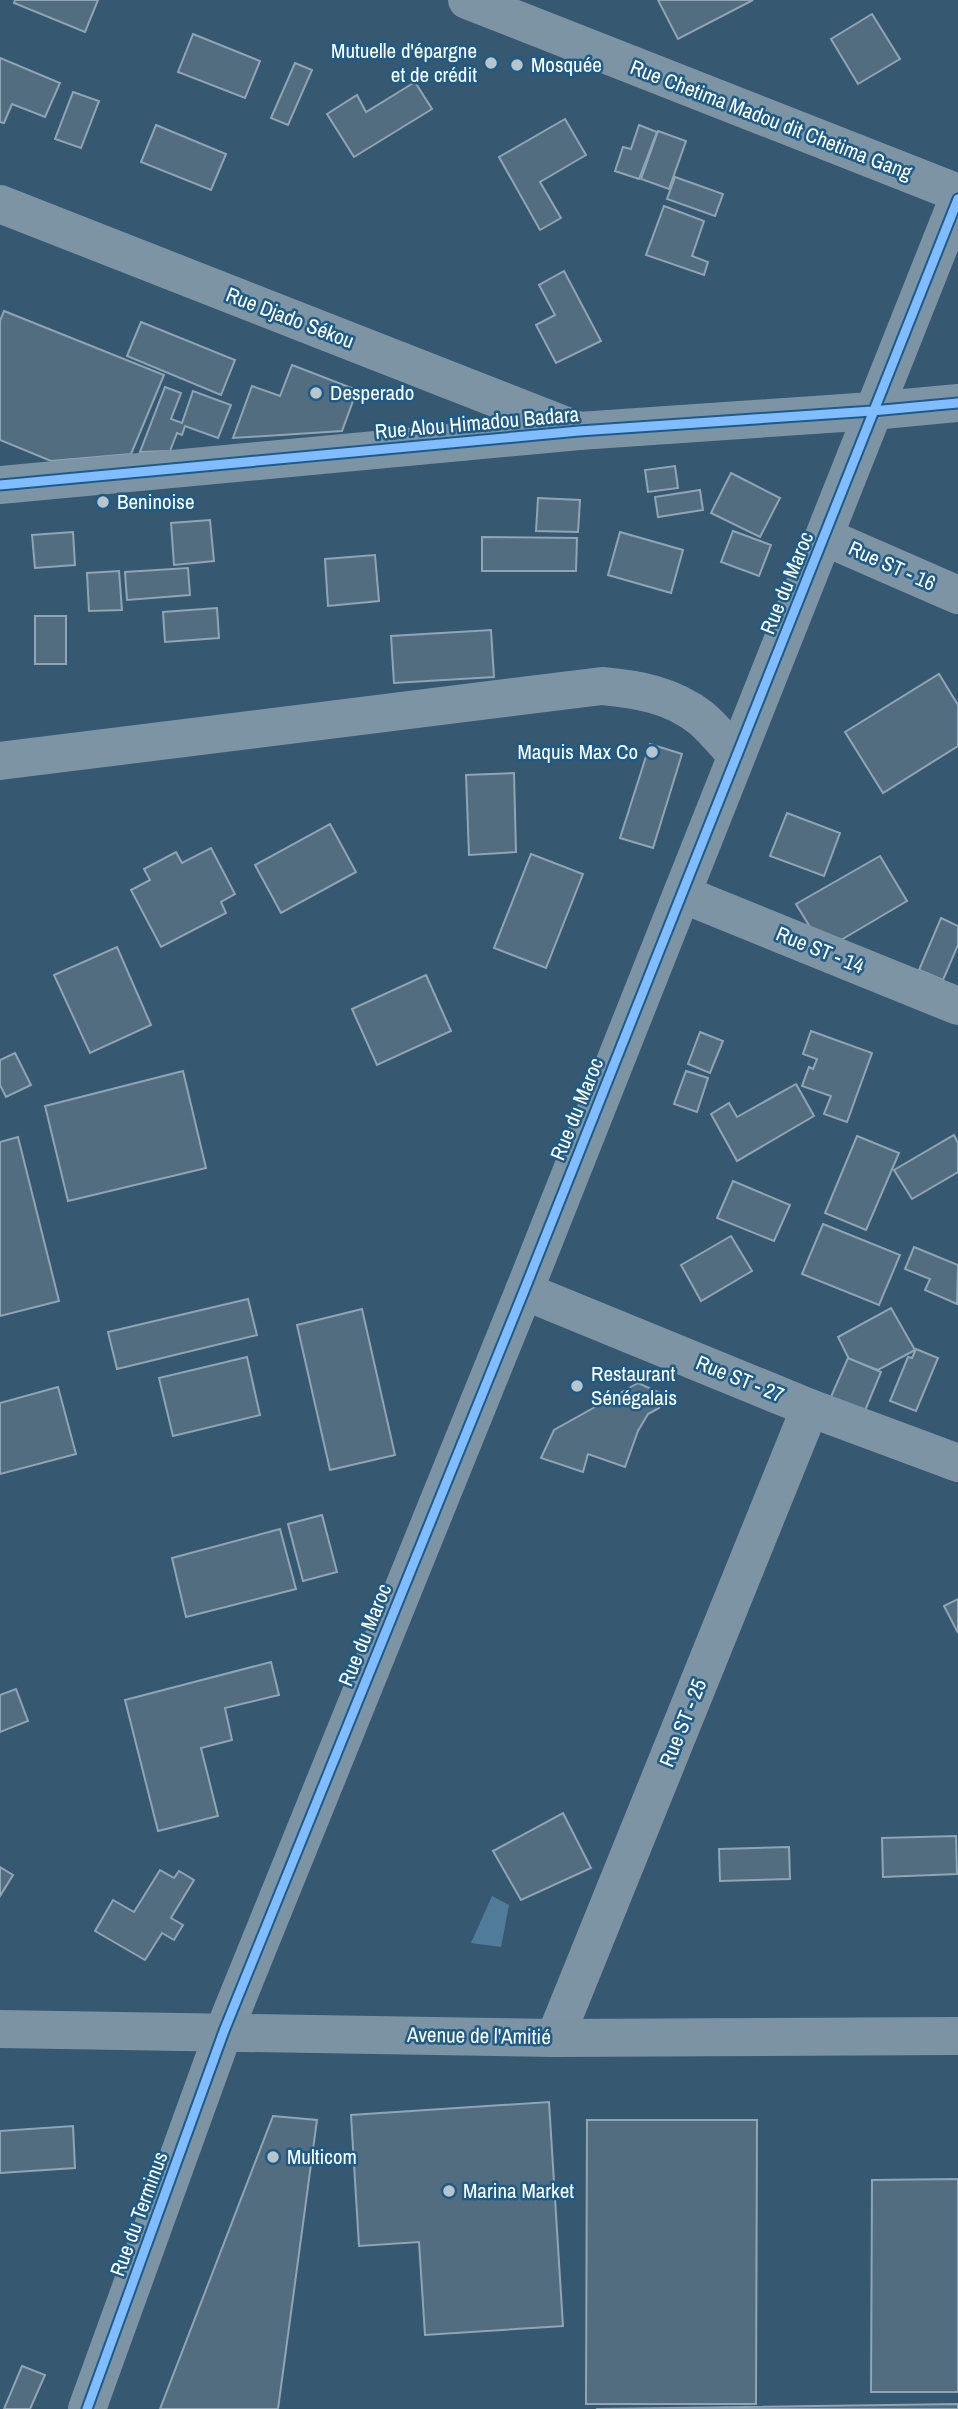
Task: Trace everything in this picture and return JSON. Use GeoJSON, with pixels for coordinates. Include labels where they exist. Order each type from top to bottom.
{"type":"FeatureCollection","features":[{"type":"Feature","properties":{"kind":"main road","name":"Avenue de l'Amitié"},"geometry":{"type":"LineString","coordinates":[[0,2029],[555,2038],[958,2036]]}},
{"type":"Feature","properties":{"kind":"street","name":"Rue Chetima Madou dit Chetima Gang"},"geometry":{"type":"LineString","coordinates":[[467,0],[958,193]]}},
{"type":"Feature","properties":{"kind":"street","name":"Rue du Maroc"},"geometry":{"type":"LineString","coordinates":[[224,2031],[524,1291],[958,199]]}},
{"type":"Feature","properties":{"kind":"street","name":"Rue Djado Sékou"},"geometry":{"type":"LineString","coordinates":[[0,204],[579,431]]}},
{"type":"Feature","properties":{"kind":"street","name":"Rue Alou Himadou Badara"},"geometry":{"type":"LineString","coordinates":[[0,485],[579,431],[958,403]]}},
{"type":"Feature","properties":{"kind":"street","name":"Rue ST - 16"},"geometry":{"type":"LineString","coordinates":[[825,537],[958,595]]}},
{"type":"Feature","properties":{"kind":"street"},"geometry":{"type":"LineString","coordinates":[[0,761],[602,686],[637,689],[673,701],[701,718],[736,754]]}},
{"type":"Feature","properties":{"kind":"street","name":"Rue ST - 14"},"geometry":{"type":"LineString","coordinates":[[682,894],[958,1006]]}},
{"type":"Feature","properties":{"kind":"street","name":"Rue ST - 27"},"geometry":{"type":"LineString","coordinates":[[524,1291],[810,1408],[958,1463]]}},
{"type":"Feature","properties":{"kind":"street","name":"Rue ST - 25"},"geometry":{"type":"LineString","coordinates":[[555,2038],[810,1408]]}},
{"type":"Feature","properties":{"kind":"street","name":"Rue du Terminus"},"geometry":{"type":"LineString","coordinates":[[87,2409],[224,2031]]}},
{"type":"Feature","properties":{"kind":"water"},"geometry":{"type":"Polygon","coordinates":[[[492,1896],[509,1905],[501,1947],[471,1943],[492,1896]]]}},
{"type":"Feature","properties":{"kind":"building"},"geometry":{"type":"Polygon","coordinates":[[[15,0],[98,0],[85,32],[14,3],[15,0]]]}},
{"type":"Feature","properties":{"kind":"building"},"geometry":{"type":"Polygon","coordinates":[[[658,0],[753,0],[678,39],[658,0]]]}},
{"type":"Feature","properties":{"kind":"building"},"geometry":{"type":"Polygon","coordinates":[[[872,14],[900,59],[858,84],[831,39],[872,14]]]}},
{"type":"Feature","properties":{"kind":"building"},"geometry":{"type":"Polygon","coordinates":[[[193,34],[260,61],[245,98],[178,72],[193,34]]]}},
{"type":"Feature","properties":{"kind":"building"},"geometry":{"type":"Polygon","coordinates":[[[0,58],[60,83],[45,117],[12,104],[4,123],[0,122],[0,58]]]}},
{"type":"Feature","properties":{"kind":"building"},"geometry":{"type":"Polygon","coordinates":[[[295,63],[312,70],[288,125],[271,118],[295,63]]]}},
{"type":"Feature","properties":{"kind":"building"},"geometry":{"type":"Polygon","coordinates":[[[415,82],[432,109],[354,157],[327,114],[357,95],[366,112],[415,82]]]}},
{"type":"Feature","properties":{"kind":"building"},"geometry":{"type":"Polygon","coordinates":[[[73,92],[99,101],[81,148],[55,139],[73,92]]]}},
{"type":"Feature","properties":{"kind":"building"},"geometry":{"type":"Polygon","coordinates":[[[565,119],[586,155],[540,182],[561,218],[540,230],[499,157],[565,119]]]}},
{"type":"Feature","properties":{"kind":"building"},"geometry":{"type":"Polygon","coordinates":[[[156,125],[226,154],[211,190],[141,162],[156,125]]]}},
{"type":"Feature","properties":{"kind":"building"},"geometry":{"type":"Polygon","coordinates":[[[639,125],[657,132],[639,179],[615,171],[623,147],[631,149],[639,125]]]}},
{"type":"Feature","properties":{"kind":"building"},"geometry":{"type":"Polygon","coordinates":[[[658,131],[686,141],[669,189],[641,179],[658,131]]]}},
{"type":"Feature","properties":{"kind":"building"},"geometry":{"type":"Polygon","coordinates":[[[675,177],[723,194],[715,216],[667,199],[675,177]]]}},
{"type":"Feature","properties":{"kind":"building"},"geometry":{"type":"Polygon","coordinates":[[[664,206],[704,221],[692,256],[708,262],[704,275],[646,255],[664,206]]]}},
{"type":"Feature","properties":{"kind":"building"},"geometry":{"type":"Polygon","coordinates":[[[564,271],[601,341],[556,363],[536,325],[555,315],[539,285],[564,271]]]}},
{"type":"Feature","properties":{"kind":"building"},"geometry":{"type":"Polygon","coordinates":[[[4,311],[164,375],[131,454],[51,461],[0,440],[0,321],[4,311]]]}},
{"type":"Feature","properties":{"kind":"building"},"geometry":{"type":"Polygon","coordinates":[[[141,322],[235,360],[221,395],[127,356],[141,322]]]}},
{"type":"Feature","properties":{"kind":"building"},"geometry":{"type":"Polygon","coordinates":[[[292,365],[357,390],[342,431],[233,438],[252,386],[280,396],[292,365]]]}},
{"type":"Feature","properties":{"kind":"building"},"geometry":{"type":"Polygon","coordinates":[[[165,387],[181,393],[171,419],[182,423],[193,391],[231,405],[218,438],[185,426],[182,435],[177,433],[170,451],[140,452],[165,387]]]}},
{"type":"Feature","properties":{"kind":"building"},"geometry":{"type":"Polygon","coordinates":[[[675,466],[678,488],[648,492],[645,470],[675,466]]]}},
{"type":"Feature","properties":{"kind":"building"},"geometry":{"type":"Polygon","coordinates":[[[731,473],[780,498],[760,537],[711,513],[731,473]]]}},
{"type":"Feature","properties":{"kind":"building"},"geometry":{"type":"Polygon","coordinates":[[[700,490],[703,510],[658,517],[655,497],[700,490]]]}},
{"type":"Feature","properties":{"kind":"building"},"geometry":{"type":"Polygon","coordinates":[[[538,498],[580,500],[578,532],[536,531],[538,498]]]}},
{"type":"Feature","properties":{"kind":"building"},"geometry":{"type":"Polygon","coordinates":[[[210,520],[214,561],[174,565],[171,523],[210,520]]]}},
{"type":"Feature","properties":{"kind":"building"},"geometry":{"type":"Polygon","coordinates":[[[733,531],[771,545],[759,576],[721,562],[733,531]]]}},
{"type":"Feature","properties":{"kind":"building"},"geometry":{"type":"Polygon","coordinates":[[[73,532],[75,565],[35,568],[32,535],[73,532]]]}},
{"type":"Feature","properties":{"kind":"building"},"geometry":{"type":"Polygon","coordinates":[[[620,532],[683,550],[671,593],[608,575],[620,532]]]}},
{"type":"Feature","properties":{"kind":"building"},"geometry":{"type":"Polygon","coordinates":[[[482,537],[577,538],[576,571],[482,571],[482,537]]]}},
{"type":"Feature","properties":{"kind":"building"},"geometry":{"type":"Polygon","coordinates":[[[375,555],[379,601],[328,606],[325,559],[375,555]]]}},
{"type":"Feature","properties":{"kind":"building"},"geometry":{"type":"Polygon","coordinates":[[[188,568],[190,595],[127,600],[125,572],[188,568]]]}},
{"type":"Feature","properties":{"kind":"building"},"geometry":{"type":"Polygon","coordinates":[[[119,571],[122,610],[89,611],[87,573],[119,571]]]}},
{"type":"Feature","properties":{"kind":"building"},"geometry":{"type":"Polygon","coordinates":[[[217,608],[219,638],[165,642],[163,612],[217,608]]]}},
{"type":"Feature","properties":{"kind":"building"},"geometry":{"type":"Polygon","coordinates":[[[35,616],[66,616],[66,664],[35,664],[35,616]]]}},
{"type":"Feature","properties":{"kind":"building"},"geometry":{"type":"Polygon","coordinates":[[[491,630],[494,677],[394,683],[391,636],[491,630]]]}},
{"type":"Feature","properties":{"kind":"building"},"geometry":{"type":"Polygon","coordinates":[[[939,674],[958,705],[958,746],[883,793],[845,732],[939,674]]]}},
{"type":"Feature","properties":{"kind":"building"},"geometry":{"type":"Polygon","coordinates":[[[650,744],[682,754],[653,848],[620,838],[650,744]]]}},
{"type":"Feature","properties":{"kind":"building"},"geometry":{"type":"Polygon","coordinates":[[[514,773],[516,852],[469,855],[466,775],[514,773]]]}},
{"type":"Feature","properties":{"kind":"building"},"geometry":{"type":"Polygon","coordinates":[[[787,813],[840,833],[824,876],[770,856],[787,813]]]}},
{"type":"Feature","properties":{"kind":"building"},"geometry":{"type":"Polygon","coordinates":[[[330,824],[356,872],[281,913],[255,865],[330,824]]]}},
{"type":"Feature","properties":{"kind":"building"},"geometry":{"type":"Polygon","coordinates":[[[211,848],[235,894],[221,902],[226,913],[161,947],[131,890],[150,880],[144,869],[176,852],[182,863],[211,848]]]}},
{"type":"Feature","properties":{"kind":"building"},"geometry":{"type":"Polygon","coordinates":[[[531,854],[583,874],[546,968],[494,948],[531,854]]]}},
{"type":"Feature","properties":{"kind":"building"},"geometry":{"type":"Polygon","coordinates":[[[880,856],[907,901],[824,950],[796,904],[880,856]]]}},
{"type":"Feature","properties":{"kind":"building"},"geometry":{"type":"Polygon","coordinates":[[[941,918],[958,926],[958,945],[943,980],[919,970],[941,918]]]}},
{"type":"Feature","properties":{"kind":"building"},"geometry":{"type":"Polygon","coordinates":[[[117,947],[151,1025],[90,1053],[54,975],[117,947]]]}},
{"type":"Feature","properties":{"kind":"building"},"geometry":{"type":"Polygon","coordinates":[[[426,975],[451,1031],[377,1065],[352,1009],[426,975]]]}},
{"type":"Feature","properties":{"kind":"building"},"geometry":{"type":"Polygon","coordinates":[[[811,1031],[872,1053],[847,1122],[824,1114],[831,1096],[802,1086],[809,1067],[813,1069],[817,1059],[803,1054],[811,1031]]]}},
{"type":"Feature","properties":{"kind":"building"},"geometry":{"type":"Polygon","coordinates":[[[700,1032],[723,1041],[710,1073],[688,1064],[700,1032]]]}},
{"type":"Feature","properties":{"kind":"building"},"geometry":{"type":"Polygon","coordinates":[[[15,1053],[31,1085],[6,1097],[0,1085],[0,1060],[15,1053]]]}},
{"type":"Feature","properties":{"kind":"building"},"geometry":{"type":"Polygon","coordinates":[[[183,1071],[206,1168],[68,1201],[45,1106],[183,1071]]]}},
{"type":"Feature","properties":{"kind":"building"},"geometry":{"type":"Polygon","coordinates":[[[686,1071],[708,1078],[697,1112],[674,1104],[686,1071]]]}},
{"type":"Feature","properties":{"kind":"building"},"geometry":{"type":"Polygon","coordinates":[[[796,1084],[814,1116],[737,1161],[711,1114],[729,1103],[737,1117],[796,1084]]]}},
{"type":"Feature","properties":{"kind":"building"},"geometry":{"type":"Polygon","coordinates":[[[954,1135],[958,1143],[958,1172],[912,1199],[894,1170],[954,1135]]]}},
{"type":"Feature","properties":{"kind":"building"},"geometry":{"type":"Polygon","coordinates":[[[857,1136],[899,1153],[866,1230],[825,1213],[857,1136]]]}},
{"type":"Feature","properties":{"kind":"building"},"geometry":{"type":"Polygon","coordinates":[[[18,1137],[59,1301],[0,1316],[0,1142],[18,1137]]]}},
{"type":"Feature","properties":{"kind":"building"},"geometry":{"type":"Polygon","coordinates":[[[733,1181],[790,1205],[774,1241],[717,1218],[733,1181]]]}},
{"type":"Feature","properties":{"kind":"building"},"geometry":{"type":"Polygon","coordinates":[[[823,1224],[900,1255],[879,1305],[802,1274],[823,1224]]]}},
{"type":"Feature","properties":{"kind":"building"},"geometry":{"type":"Polygon","coordinates":[[[731,1236],[752,1271],[701,1301],[681,1265],[731,1236]]]}},
{"type":"Feature","properties":{"kind":"building"},"geometry":{"type":"Polygon","coordinates":[[[914,1247],[958,1265],[957,1304],[925,1290],[930,1279],[905,1269],[914,1247]]]}},
{"type":"Feature","properties":{"kind":"building"},"geometry":{"type":"Polygon","coordinates":[[[248,1299],[257,1335],[117,1369],[108,1332],[248,1299]]]}},
{"type":"Feature","properties":{"kind":"building"},"geometry":{"type":"Polygon","coordinates":[[[891,1308],[915,1350],[878,1370],[849,1359],[838,1337],[891,1308]]]}},
{"type":"Feature","properties":{"kind":"building"},"geometry":{"type":"Polygon","coordinates":[[[362,1309],[395,1455],[330,1470],[297,1325],[362,1309]]]}},
{"type":"Feature","properties":{"kind":"building"},"geometry":{"type":"Polygon","coordinates":[[[916,1349],[938,1358],[916,1411],[890,1401],[908,1357],[912,1358],[916,1349]]]}},
{"type":"Feature","properties":{"kind":"building"},"geometry":{"type":"Polygon","coordinates":[[[247,1357],[260,1415],[173,1436],[159,1378],[247,1357]]]}},
{"type":"Feature","properties":{"kind":"building"},"geometry":{"type":"Polygon","coordinates":[[[848,1358],[881,1372],[864,1413],[830,1399],[848,1358]]]}},
{"type":"Feature","properties":{"kind":"building"},"geometry":{"type":"Polygon","coordinates":[[[638,1383],[665,1395],[659,1408],[648,1414],[638,1431],[625,1467],[588,1454],[583,1472],[541,1458],[554,1430],[638,1383]]]}},
{"type":"Feature","properties":{"kind":"building"},"geometry":{"type":"Polygon","coordinates":[[[58,1387],[76,1454],[0,1474],[0,1403],[58,1387]]]}},
{"type":"Feature","properties":{"kind":"building"},"geometry":{"type":"Polygon","coordinates":[[[322,1515],[337,1572],[303,1581],[288,1524],[322,1515]]]}},
{"type":"Feature","properties":{"kind":"building"},"geometry":{"type":"Polygon","coordinates":[[[280,1529],[296,1589],[186,1617],[172,1558],[280,1529]]]}},
{"type":"Feature","properties":{"kind":"building"},"geometry":{"type":"Polygon","coordinates":[[[958,1599],[958,1633],[944,1606],[958,1599]]]}},
{"type":"Feature","properties":{"kind":"building"},"geometry":{"type":"Polygon","coordinates":[[[271,1662],[279,1695],[225,1708],[232,1740],[201,1748],[218,1816],[158,1831],[125,1700],[271,1662]]]}},
{"type":"Feature","properties":{"kind":"building"},"geometry":{"type":"Polygon","coordinates":[[[16,1689],[28,1721],[0,1732],[0,1695],[16,1689]]]}},
{"type":"Feature","properties":{"kind":"building"},"geometry":{"type":"Polygon","coordinates":[[[563,1813],[591,1868],[521,1900],[493,1851],[563,1813]]]}},
{"type":"Feature","properties":{"kind":"building"},"geometry":{"type":"Polygon","coordinates":[[[956,1836],[957,1874],[883,1877],[882,1838],[956,1836]]]}},
{"type":"Feature","properties":{"kind":"building"},"geometry":{"type":"Polygon","coordinates":[[[789,1847],[790,1879],[720,1881],[719,1849],[789,1847]]]}},
{"type":"Feature","properties":{"kind":"building"},"geometry":{"type":"Polygon","coordinates":[[[0,1867],[13,1875],[0,1896],[0,1867]]]}},
{"type":"Feature","properties":{"kind":"building"},"geometry":{"type":"Polygon","coordinates":[[[160,1870],[174,1878],[179,1871],[194,1880],[171,1918],[183,1925],[174,1940],[162,1933],[145,1960],[95,1931],[113,1900],[134,1912],[160,1870]]]}},
{"type":"Feature","properties":{"kind":"building"},"geometry":{"type":"Polygon","coordinates":[[[549,2102],[563,2326],[425,2335],[419,2242],[359,2246],[351,2115],[549,2102]]]}},
{"type":"Feature","properties":{"kind":"building"},"geometry":{"type":"Polygon","coordinates":[[[273,2116],[317,2120],[278,2409],[160,2409],[273,2116]]]}},
{"type":"Feature","properties":{"kind":"building"},"geometry":{"type":"Polygon","coordinates":[[[587,2120],[757,2120],[756,2404],[586,2404],[587,2120]]]}},
{"type":"Feature","properties":{"kind":"building"},"geometry":{"type":"Polygon","coordinates":[[[73,2126],[75,2168],[0,2173],[0,2131],[73,2126]]]}},
{"type":"Feature","properties":{"kind":"building"},"geometry":{"type":"Polygon","coordinates":[[[958,2179],[958,2392],[871,2392],[872,2180],[958,2179]]]}},
{"type":"Feature","properties":{"kind":"building"},"geometry":{"type":"Polygon","coordinates":[[[22,2366],[45,2375],[30,2409],[4,2409],[22,2366]]]}},
{"type":"Feature","properties":{"kind":"building"},"geometry":{"type":"Polygon","coordinates":[[[958,2404],[958,2409],[596,2409],[958,2404]]]}},
{"type":"Feature","properties":{"kind":"cycle path"},"geometry":{"type":"LineString","coordinates":[[87,2409],[224,2031],[524,1291],[958,199]]}},
{"type":"Feature","properties":{"kind":"cycle path"},"geometry":{"type":"LineString","coordinates":[[0,485],[579,431],[958,403]]}},
{"type":"Feature","properties":{"kind":"place","name":"Mutuelle d'épargne et de crédit"},"geometry":{"type":"Point","coordinates":[491,63]}},
{"type":"Feature","properties":{"kind":"place","name":"Mosquée"},"geometry":{"type":"Point","coordinates":[517,65]}},
{"type":"Feature","properties":{"kind":"place","name":"Desperado"},"geometry":{"type":"Point","coordinates":[316,393]}},
{"type":"Feature","properties":{"kind":"place","name":"Beninoise"},"geometry":{"type":"Point","coordinates":[103,502]}},
{"type":"Feature","properties":{"kind":"place","name":"Maquis Max Co"},"geometry":{"type":"Point","coordinates":[652,752]}},
{"type":"Feature","properties":{"kind":"place","name":"Restaurant Sénégalais"},"geometry":{"type":"Point","coordinates":[577,1386]}},
{"type":"Feature","properties":{"kind":"place","name":"Multicom"},"geometry":{"type":"Point","coordinates":[273,2157]}},
{"type":"Feature","properties":{"kind":"place","name":"Marina Market"},"geometry":{"type":"Point","coordinates":[449,2191]}}]}
